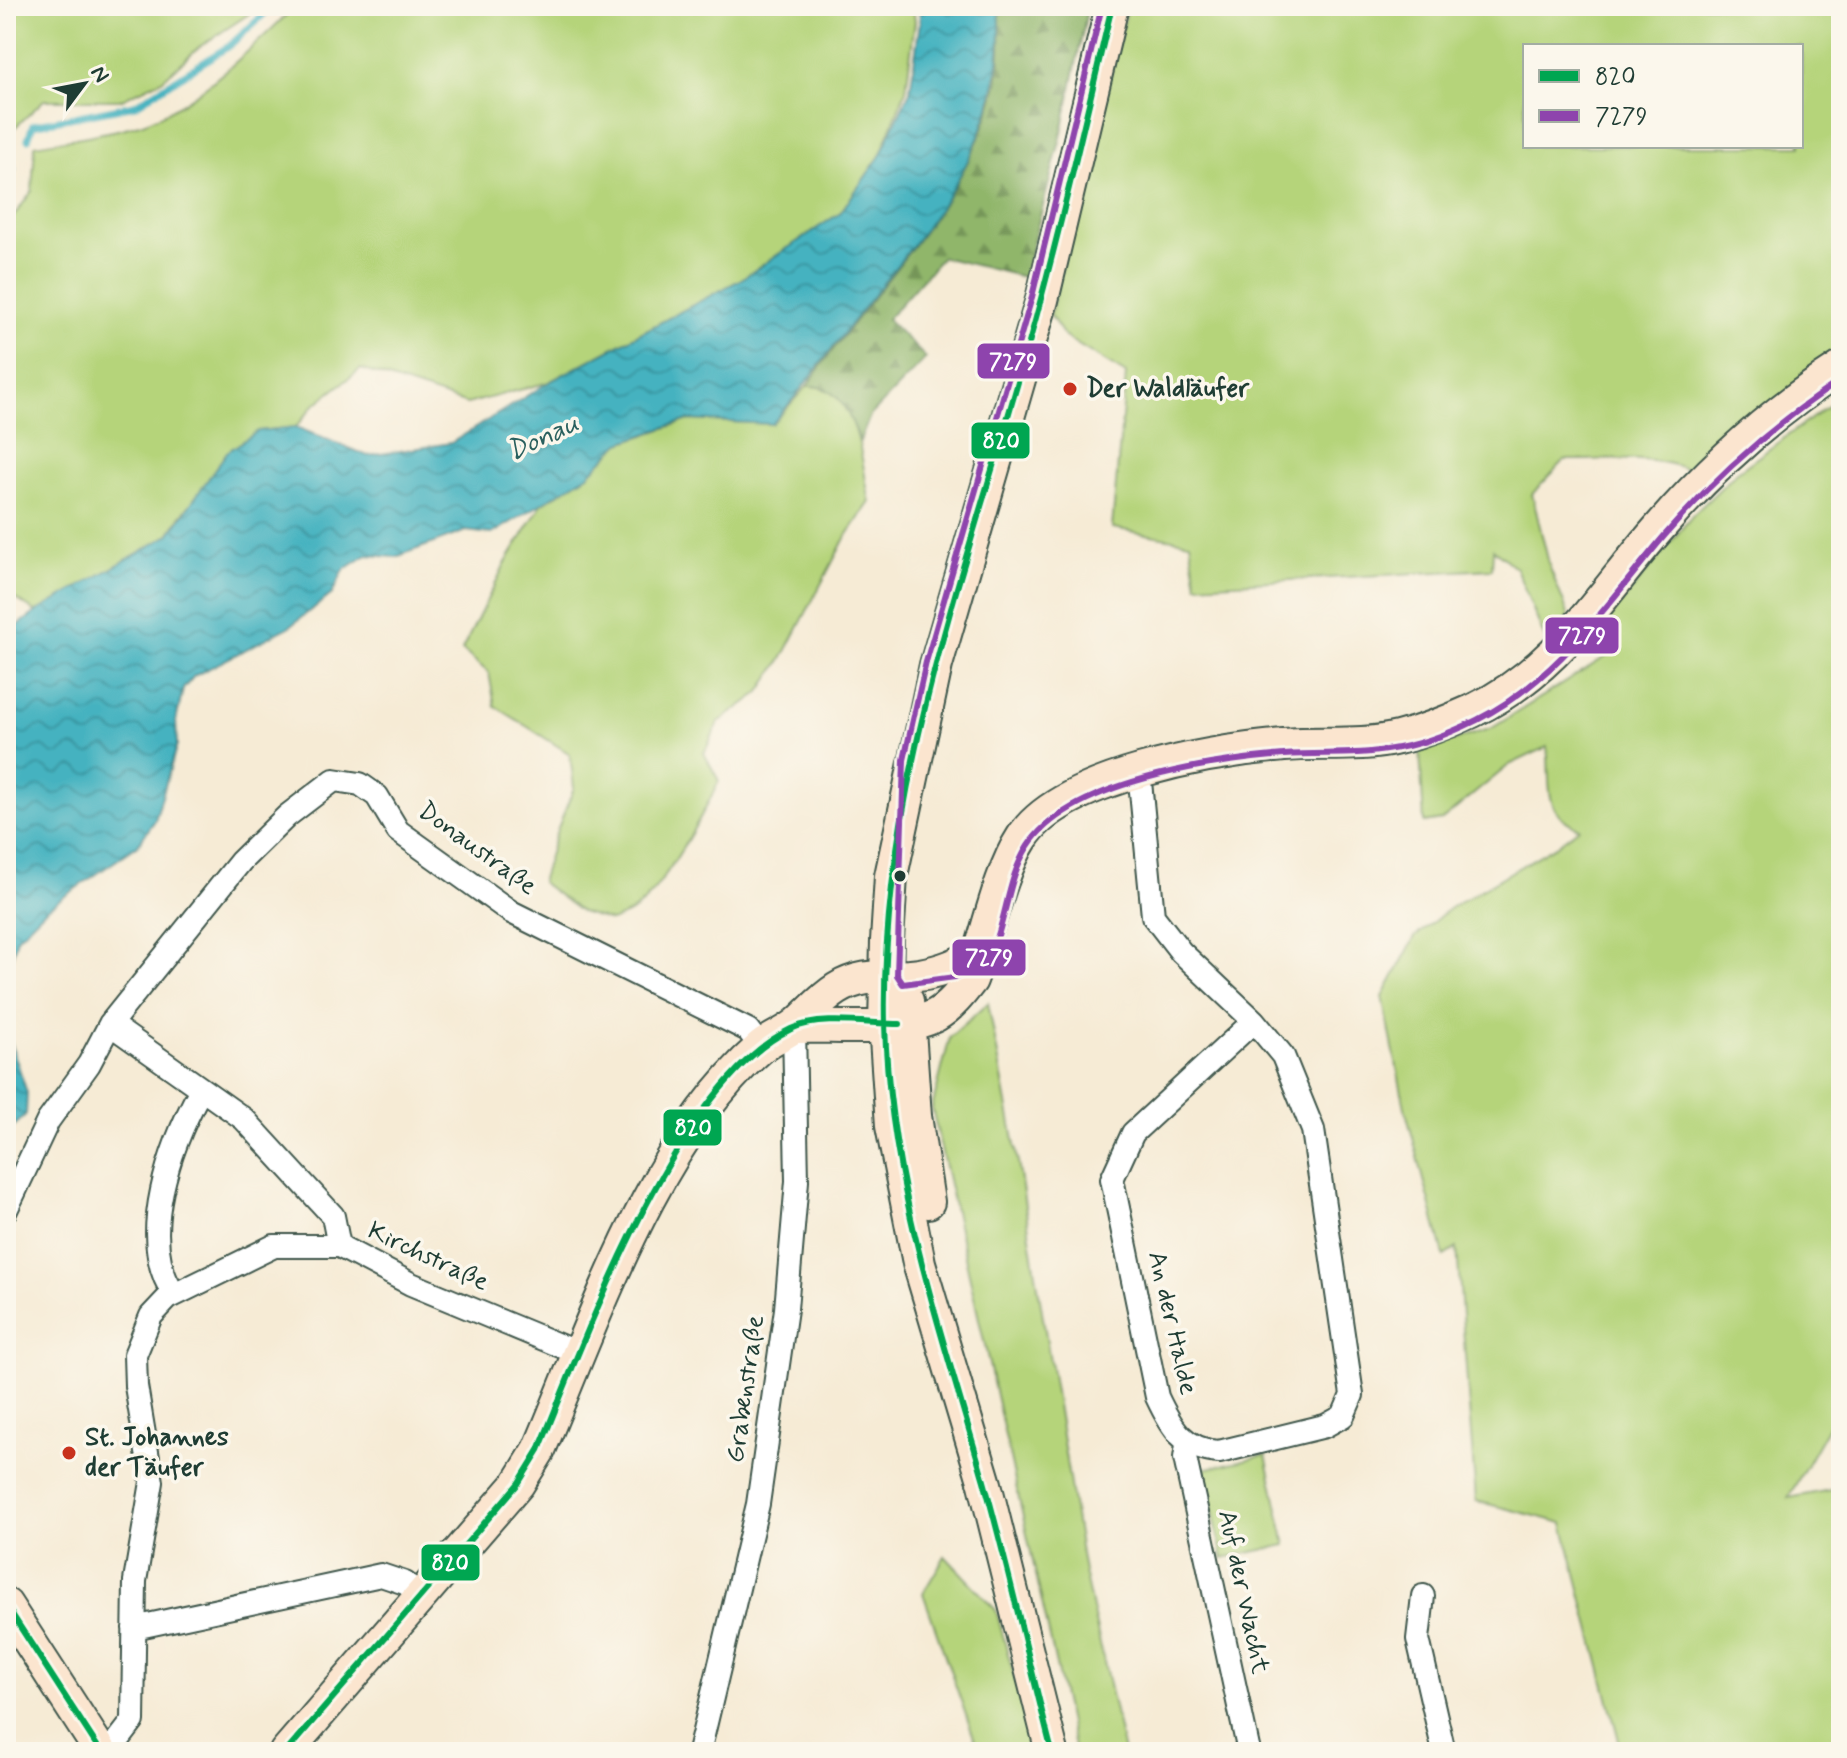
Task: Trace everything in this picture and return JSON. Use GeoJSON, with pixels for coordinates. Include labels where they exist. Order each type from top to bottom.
{"type":"FeatureCollection","features":[{"type":"Feature","properties":{"kind":"street"},"geometry":{"type":"LineString","coordinates":[[1052,1752],[985,1484],[935,1242],[898,1024],[891,876],[936,665],[1042,300],[1112,6]]}},
{"type":"Feature","properties":{"kind":"street"},"geometry":{"type":"LineString","coordinates":[[794,1027],[898,1024],[935,1016],[956,999],[971,980],[1022,837],[1046,814],[1091,788],[1139,771],[1244,750],[1397,738],[1472,711],[1534,674],[1573,635],[1658,529],[1714,467],[1841,368]]}},
{"type":"Feature","properties":{"kind":"street"},"geometry":{"type":"LineString","coordinates":[[1139,771],[1153,916],[1181,952],[1254,1021],[1283,1056],[1313,1130],[1352,1395],[1343,1416],[1325,1426],[1219,1452],[1187,1445]]}},
{"type":"Feature","properties":{"kind":"street","name":"Donaustraße"},"geometry":{"type":"LineString","coordinates":[[6,1210],[48,1121],[89,1064],[110,1024],[241,861],[287,816],[334,780],[360,784],[377,796],[398,831],[511,912],[748,1030],[761,1047]]}},
{"type":"Feature","properties":{"kind":"street"},"geometry":{"type":"LineString","coordinates":[[286,1752],[424,1597],[518,1484],[539,1450],[645,1205],[717,1093],[761,1047],[794,1027],[835,990],[856,979],[952,968],[981,952]]}},
{"type":"Feature","properties":{"kind":"street","name":"An der Halde"},"geometry":{"type":"LineString","coordinates":[[1187,1445],[1169,1424],[1157,1397],[1112,1179],[1133,1133],[1254,1021]]}},
{"type":"Feature","properties":{"kind":"street"},"geometry":{"type":"LineString","coordinates":[[110,1024],[200,1091],[244,1119],[333,1216],[339,1246]]}},
{"type":"Feature","properties":{"kind":"street","name":"Grabenstraße"},"geometry":{"type":"LineString","coordinates":[[699,1752],[758,1504],[786,1309],[797,1181],[794,1027]]}},
{"type":"Feature","properties":{"kind":"street"},"geometry":{"type":"LineString","coordinates":[[174,1294],[167,1283],[161,1256],[158,1220],[161,1192],[179,1130],[200,1091]]}},
{"type":"Feature","properties":{"kind":"street","name":"Kirchstraße"},"geometry":{"type":"LineString","coordinates":[[103,1752],[113,1747],[133,1721],[135,1581],[152,1482],[136,1386],[135,1355],[151,1316],[174,1294],[274,1246],[339,1246],[411,1284],[580,1354]]}},
{"type":"Feature","properties":{"kind":"street","name":"Auf der Wacht"},"geometry":{"type":"LineString","coordinates":[[1187,1445],[1185,1458],[1249,1752]]}},
{"type":"Feature","properties":{"kind":"street"},"geometry":{"type":"LineString","coordinates":[[134,1628],[381,1575],[405,1583],[424,1597]]}},
{"type":"Feature","properties":{"kind":"street"},"geometry":{"type":"LineString","coordinates":[[1423,1596],[1418,1639],[1444,1752]]}},
{"type":"Feature","properties":{"kind":"street"},"geometry":{"type":"LineString","coordinates":[[7,1611],[103,1752]]}},
{"type":"Feature","properties":{"kind":"street"},"geometry":{"type":"LineString","coordinates":[[1030,1665],[1062,1752]]}},
{"type":"Feature","properties":{"kind":"green space"},"geometry":{"type":"Polygon","coordinates":[[[6,6],[261,6],[199,47],[162,80],[120,100],[44,100],[6,136],[6,6]]]}},
{"type":"Feature","properties":{"kind":"green space"},"geometry":{"type":"Polygon","coordinates":[[[296,6],[913,6],[915,21],[906,90],[880,156],[840,213],[740,280],[549,382],[467,404],[361,369],[314,405],[296,427],[258,431],[181,515],[169,535],[36,612],[6,592],[6,227],[32,191],[35,145],[133,126],[155,118],[199,92],[241,58],[296,6]]]}},
{"type":"Feature","properties":{"kind":"green space"},"geometry":{"type":"Polygon","coordinates":[[[999,6],[1088,6],[1061,137],[1024,277],[942,257],[887,319],[926,358],[870,416],[860,441],[848,413],[836,396],[828,390],[807,386],[914,246],[962,173],[981,133],[995,92],[1000,60],[999,6]]]}},
{"type":"Feature","properties":{"kind":"green space"},"geometry":{"type":"Polygon","coordinates":[[[1128,6],[1841,6],[1841,358],[1695,475],[1684,468],[1652,461],[1565,460],[1532,494],[1550,568],[1569,616],[1546,641],[1516,568],[1493,549],[1492,569],[1197,585],[1190,542],[1112,528],[1126,374],[1065,337],[1050,315],[1128,6]]]}},
{"type":"Feature","properties":{"kind":"green space"},"geometry":{"type":"Polygon","coordinates":[[[807,386],[825,389],[838,398],[848,412],[860,449],[870,502],[844,540],[782,659],[759,693],[719,722],[704,753],[719,781],[669,870],[644,902],[628,914],[611,921],[581,912],[541,882],[574,788],[570,754],[495,706],[489,673],[462,650],[505,564],[542,504],[588,475],[620,443],[689,420],[772,424],[807,386]]]}},
{"type":"Feature","properties":{"kind":"green space"},"geometry":{"type":"Polygon","coordinates":[[[1841,397],[1841,1404],[1788,1498],[1841,1488],[1841,1752],[1622,1752],[1563,1523],[1476,1501],[1457,1248],[1444,1256],[1405,1108],[1383,997],[1415,937],[1450,908],[1557,845],[1579,828],[1558,814],[1553,805],[1547,747],[1509,765],[1442,820],[1424,823],[1420,752],[1492,728],[1610,654],[1593,638],[1692,516],[1736,473],[1841,397]]]}},
{"type":"Feature","properties":{"kind":"green space"},"geometry":{"type":"Polygon","coordinates":[[[988,1003],[1017,1156],[1084,1572],[1124,1752],[1076,1752],[1074,1746],[932,1108],[950,1037],[988,1003]]]}},
{"type":"Feature","properties":{"kind":"green space"},"geometry":{"type":"Polygon","coordinates":[[[1266,1455],[1286,1545],[1223,1558],[1204,1469],[1266,1455]]]}},
{"type":"Feature","properties":{"kind":"green space"},"geometry":{"type":"Polygon","coordinates":[[[945,1556],[996,1610],[1033,1746],[1009,1752],[979,1752],[923,1593],[945,1556]]]}},
{"type":"Feature","properties":{"kind":"water","name":"Donau"},"geometry":{"type":"Polygon","coordinates":[[[919,6],[999,6],[999,57],[990,104],[975,146],[954,186],[928,224],[772,424],[689,420],[620,443],[588,475],[492,534],[466,531],[396,557],[367,555],[344,570],[332,594],[289,627],[194,676],[183,689],[176,721],[177,745],[155,820],[137,846],[46,909],[17,938],[6,980],[8,633],[36,612],[169,535],[227,452],[258,431],[296,427],[368,456],[451,443],[549,382],[740,280],[840,213],[880,156],[910,91],[920,22],[919,6]]]}},
{"type":"Feature","properties":{"kind":"water"},"geometry":{"type":"Polygon","coordinates":[[[6,1028],[27,1093],[26,1114],[6,1135],[6,1028]]]}},
{"type":"Feature","properties":{"kind":"waterway"},"geometry":{"type":"LineString","coordinates":[[28,139],[33,125],[135,105],[229,46],[273,6]]}},
{"type":"Feature","properties":{"kind":"waterway"},"geometry":{"type":"LineString","coordinates":[[6,175],[13,169]]}},
{"type":"Feature","properties":{"kind":"transit line","name":"7279"},"geometry":{"type":"LineString","coordinates":[[1102,6],[1032,297],[926,662],[904,760],[897,975],[903,984],[955,977],[988,959],[1015,873],[1028,846],[1048,824],[1076,805],[1108,790],[1182,769],[1220,763],[1284,755],[1373,752],[1409,746],[1455,730],[1507,703],[1558,661],[1665,535],[1726,471],[1770,432],[1841,380]]}},
{"type":"Feature","properties":{"kind":"transit line","name":"820"},"geometry":{"type":"LineString","coordinates":[[1052,1752],[993,1515],[935,1312],[907,1199],[889,1083],[885,1024],[887,942],[895,861],[927,699],[1044,289],[1112,6]]}},
{"type":"Feature","properties":{"kind":"transit line","name":"820"},"geometry":{"type":"LineString","coordinates":[[286,1752],[518,1484],[539,1450],[609,1281],[640,1217],[674,1156],[710,1102],[749,1058],[791,1029],[830,1021],[900,1024]]}},
{"type":"Feature","properties":{"kind":"transit line","name":"820"},"geometry":{"type":"LineString","coordinates":[[6,1605],[101,1752]]}},
{"type":"Feature","properties":{"kind":"place","name":"Der Waldläufer"},"geometry":{"type":"Point","coordinates":[1070,389]}},
{"type":"Feature","properties":{"kind":"place","name":"St. Johannes der Täufer"},"geometry":{"type":"Point","coordinates":[69,1453]}}]}
